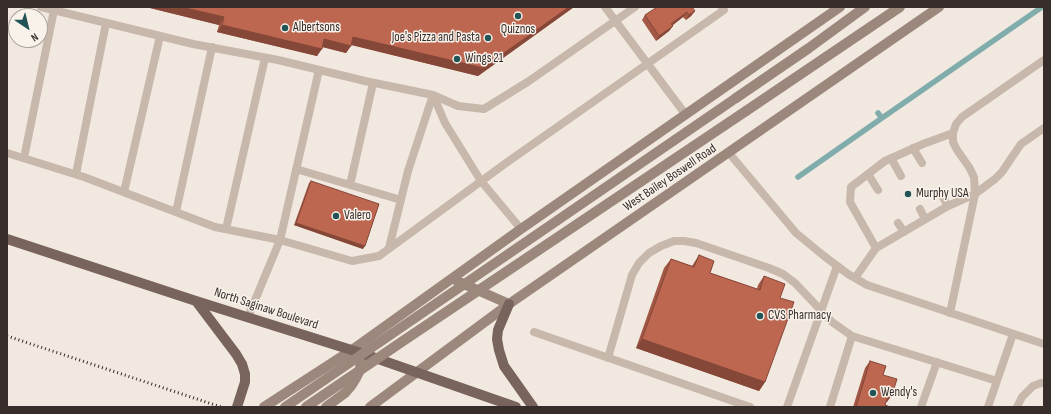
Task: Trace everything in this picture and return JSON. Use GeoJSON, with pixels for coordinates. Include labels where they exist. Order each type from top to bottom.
{"type":"FeatureCollection","features":[{"type":"Feature","properties":{"kind":"main road"},"geometry":{"type":"LineString","coordinates":[[285,407],[359,352],[452,278],[840,7]]}},
{"type":"Feature","properties":{"kind":"main road"},"geometry":{"type":"LineString","coordinates":[[264,407],[359,352],[736,98],[809,48],[865,7]]}},
{"type":"Feature","properties":{"kind":"main road","name":"West Bailey Boswell Road"},"geometry":{"type":"LineString","coordinates":[[306,407],[900,7]]}},
{"type":"Feature","properties":{"kind":"main road","name":"West Bailey Boswell Road"},"geometry":{"type":"LineString","coordinates":[[370,407],[509,304],[939,7]]}},
{"type":"Feature","properties":{"kind":"main road","name":"North Saginaw Boulevard"},"geometry":{"type":"LineString","coordinates":[[7,239],[196,301],[359,352],[516,407]]}},
{"type":"Feature","properties":{"kind":"main road"},"geometry":{"type":"LineString","coordinates":[[452,278],[509,304],[498,330],[497,339],[499,350],[504,366],[533,407]]}},
{"type":"Feature","properties":{"kind":"main road"},"geometry":{"type":"LineString","coordinates":[[196,301],[242,364],[245,374],[245,382],[237,407]]}},
{"type":"Feature","properties":{"kind":"main road"},"geometry":{"type":"LineString","coordinates":[[326,407],[345,393],[356,378],[360,370],[359,352]]}},
{"type":"Feature","properties":{"kind":"lane"},"geometry":{"type":"LineString","coordinates":[[41,7],[160,36],[433,96],[458,106],[484,110],[529,81],[635,7]]}},
{"type":"Feature","properties":{"kind":"lane"},"geometry":{"type":"LineString","coordinates":[[605,7],[686,115]]}},
{"type":"Feature","properties":{"kind":"lane"},"geometry":{"type":"LineString","coordinates":[[7,153],[76,174],[215,227],[280,240],[352,261],[379,256],[481,181],[724,10],[722,7]]}},
{"type":"Feature","properties":{"kind":"lane"},"geometry":{"type":"LineString","coordinates":[[24,158],[54,10]]}},
{"type":"Feature","properties":{"kind":"lane"},"geometry":{"type":"LineString","coordinates":[[76,174],[106,23]]}},
{"type":"Feature","properties":{"kind":"lane"},"geometry":{"type":"LineString","coordinates":[[124,192],[160,36]]}},
{"type":"Feature","properties":{"kind":"lane"},"geometry":{"type":"LineString","coordinates":[[176,212],[212,47]]}},
{"type":"Feature","properties":{"kind":"lane"},"geometry":{"type":"LineString","coordinates":[[226,229],[265,58]]}},
{"type":"Feature","properties":{"kind":"lane"},"geometry":{"type":"LineString","coordinates":[[950,313],[975,194],[974,177],[953,142],[953,133],[956,124],[962,117],[1044,60]]}},
{"type":"Feature","properties":{"kind":"lane"},"geometry":{"type":"LineString","coordinates":[[248,317],[280,240],[319,70]]}},
{"type":"Feature","properties":{"kind":"lane"},"geometry":{"type":"LineString","coordinates":[[350,185],[373,83]]}},
{"type":"Feature","properties":{"kind":"lane"},"geometry":{"type":"LineString","coordinates":[[433,96],[445,123],[481,181],[521,229]]}},
{"type":"Feature","properties":{"kind":"lane"},"geometry":{"type":"LineString","coordinates":[[389,248],[408,171],[433,96]]}},
{"type":"Feature","properties":{"kind":"lane"},"geometry":{"type":"LineString","coordinates":[[855,278],[876,248],[948,206],[975,194],[1002,172],[1022,144],[1043,130]]}},
{"type":"Feature","properties":{"kind":"lane"},"geometry":{"type":"LineString","coordinates":[[876,248],[850,202],[851,187],[890,158],[953,133]]}},
{"type":"Feature","properties":{"kind":"lane"},"geometry":{"type":"LineString","coordinates":[[913,148],[922,163]]}},
{"type":"Feature","properties":{"kind":"lane"},"geometry":{"type":"LineString","coordinates":[[729,153],[796,233],[837,266],[855,278],[867,285],[1044,344]]}},
{"type":"Feature","properties":{"kind":"lane"},"geometry":{"type":"LineString","coordinates":[[890,158],[901,176]]}},
{"type":"Feature","properties":{"kind":"lane"},"geometry":{"type":"LineString","coordinates":[[296,169],[400,200]]}},
{"type":"Feature","properties":{"kind":"lane"},"geometry":{"type":"LineString","coordinates":[[868,174],[878,190]]}},
{"type":"Feature","properties":{"kind":"lane"},"geometry":{"type":"LineString","coordinates":[[942,196],[948,206]]}},
{"type":"Feature","properties":{"kind":"lane"},"geometry":{"type":"LineString","coordinates":[[920,210],[925,220]]}},
{"type":"Feature","properties":{"kind":"lane"},"geometry":{"type":"LineString","coordinates":[[898,223],[904,232]]}},
{"type":"Feature","properties":{"kind":"lane"},"geometry":{"type":"LineString","coordinates":[[608,358],[632,275],[649,253],[674,241],[684,241],[696,243],[783,274],[795,283],[832,322],[852,336],[997,381]]}},
{"type":"Feature","properties":{"kind":"lane"},"geometry":{"type":"LineString","coordinates":[[787,407],[837,266]]}},
{"type":"Feature","properties":{"kind":"lane"},"geometry":{"type":"LineString","coordinates":[[534,332],[750,407]]}},
{"type":"Feature","properties":{"kind":"lane"},"geometry":{"type":"LineString","coordinates":[[988,407],[1013,334]]}},
{"type":"Feature","properties":{"kind":"lane"},"geometry":{"type":"LineString","coordinates":[[830,407],[852,336]]}},
{"type":"Feature","properties":{"kind":"lane"},"geometry":{"type":"LineString","coordinates":[[922,407],[937,362]]}},
{"type":"Feature","properties":{"kind":"lane"},"geometry":{"type":"LineString","coordinates":[[1017,407],[1022,397],[1033,386],[1044,383]]}},
{"type":"Feature","properties":{"kind":"building"},"geometry":{"type":"Polygon","coordinates":[[[181,7],[569,7],[483,68],[353,37],[351,46],[324,39],[322,49],[222,25],[224,17],[181,7]]]}},
{"type":"Feature","properties":{"kind":"building"},"geometry":{"type":"Polygon","coordinates":[[[657,7],[692,7],[695,11],[689,15],[687,12],[671,24],[673,26],[659,36],[645,15],[657,7]]]}},
{"type":"Feature","properties":{"kind":"building","name":"Valero"},"geometry":{"type":"Polygon","coordinates":[[[311,181],[379,204],[365,246],[296,223],[311,181]]]}},
{"type":"Feature","properties":{"kind":"building","name":"CVS Pharmacy"},"geometry":{"type":"Polygon","coordinates":[[[699,255],[714,261],[710,273],[760,290],[764,276],[785,284],[780,298],[794,302],[765,382],[642,339],[671,259],[694,267],[699,255]]]}},
{"type":"Feature","properties":{"kind":"building","name":"Wendy's"},"geometry":{"type":"Polygon","coordinates":[[[870,361],[886,366],[883,375],[897,379],[892,395],[889,394],[885,405],[890,407],[856,407],[870,361]]]}},
{"type":"Feature","properties":{"kind":"waterway"},"geometry":{"type":"LineString","coordinates":[[878,113],[882,118],[1042,7]]}},
{"type":"Feature","properties":{"kind":"waterway"},"geometry":{"type":"LineString","coordinates":[[798,177],[882,118]]}},
{"type":"Feature","properties":{"kind":"railway"},"geometry":{"type":"LineString","coordinates":[[7,336],[221,407]]}},
{"type":"Feature","properties":{"kind":"place","name":"Quiznos"},"geometry":{"type":"Point","coordinates":[518,16]}},
{"type":"Feature","properties":{"kind":"place","name":"Albertsons"},"geometry":{"type":"Point","coordinates":[285,28]}},
{"type":"Feature","properties":{"kind":"place","name":"Joe's Pizza and Pasta"},"geometry":{"type":"Point","coordinates":[488,38]}},
{"type":"Feature","properties":{"kind":"place","name":"Wings 21"},"geometry":{"type":"Point","coordinates":[457,59]}},
{"type":"Feature","properties":{"kind":"place","name":"Murphy USA"},"geometry":{"type":"Point","coordinates":[908,194]}},
{"type":"Feature","properties":{"kind":"place","name":"Valero"},"geometry":{"type":"Point","coordinates":[336,216]}},
{"type":"Feature","properties":{"kind":"place","name":"CVS Pharmacy"},"geometry":{"type":"Point","coordinates":[760,316]}},
{"type":"Feature","properties":{"kind":"place","name":"Wendy's"},"geometry":{"type":"Point","coordinates":[873,393]}}]}
